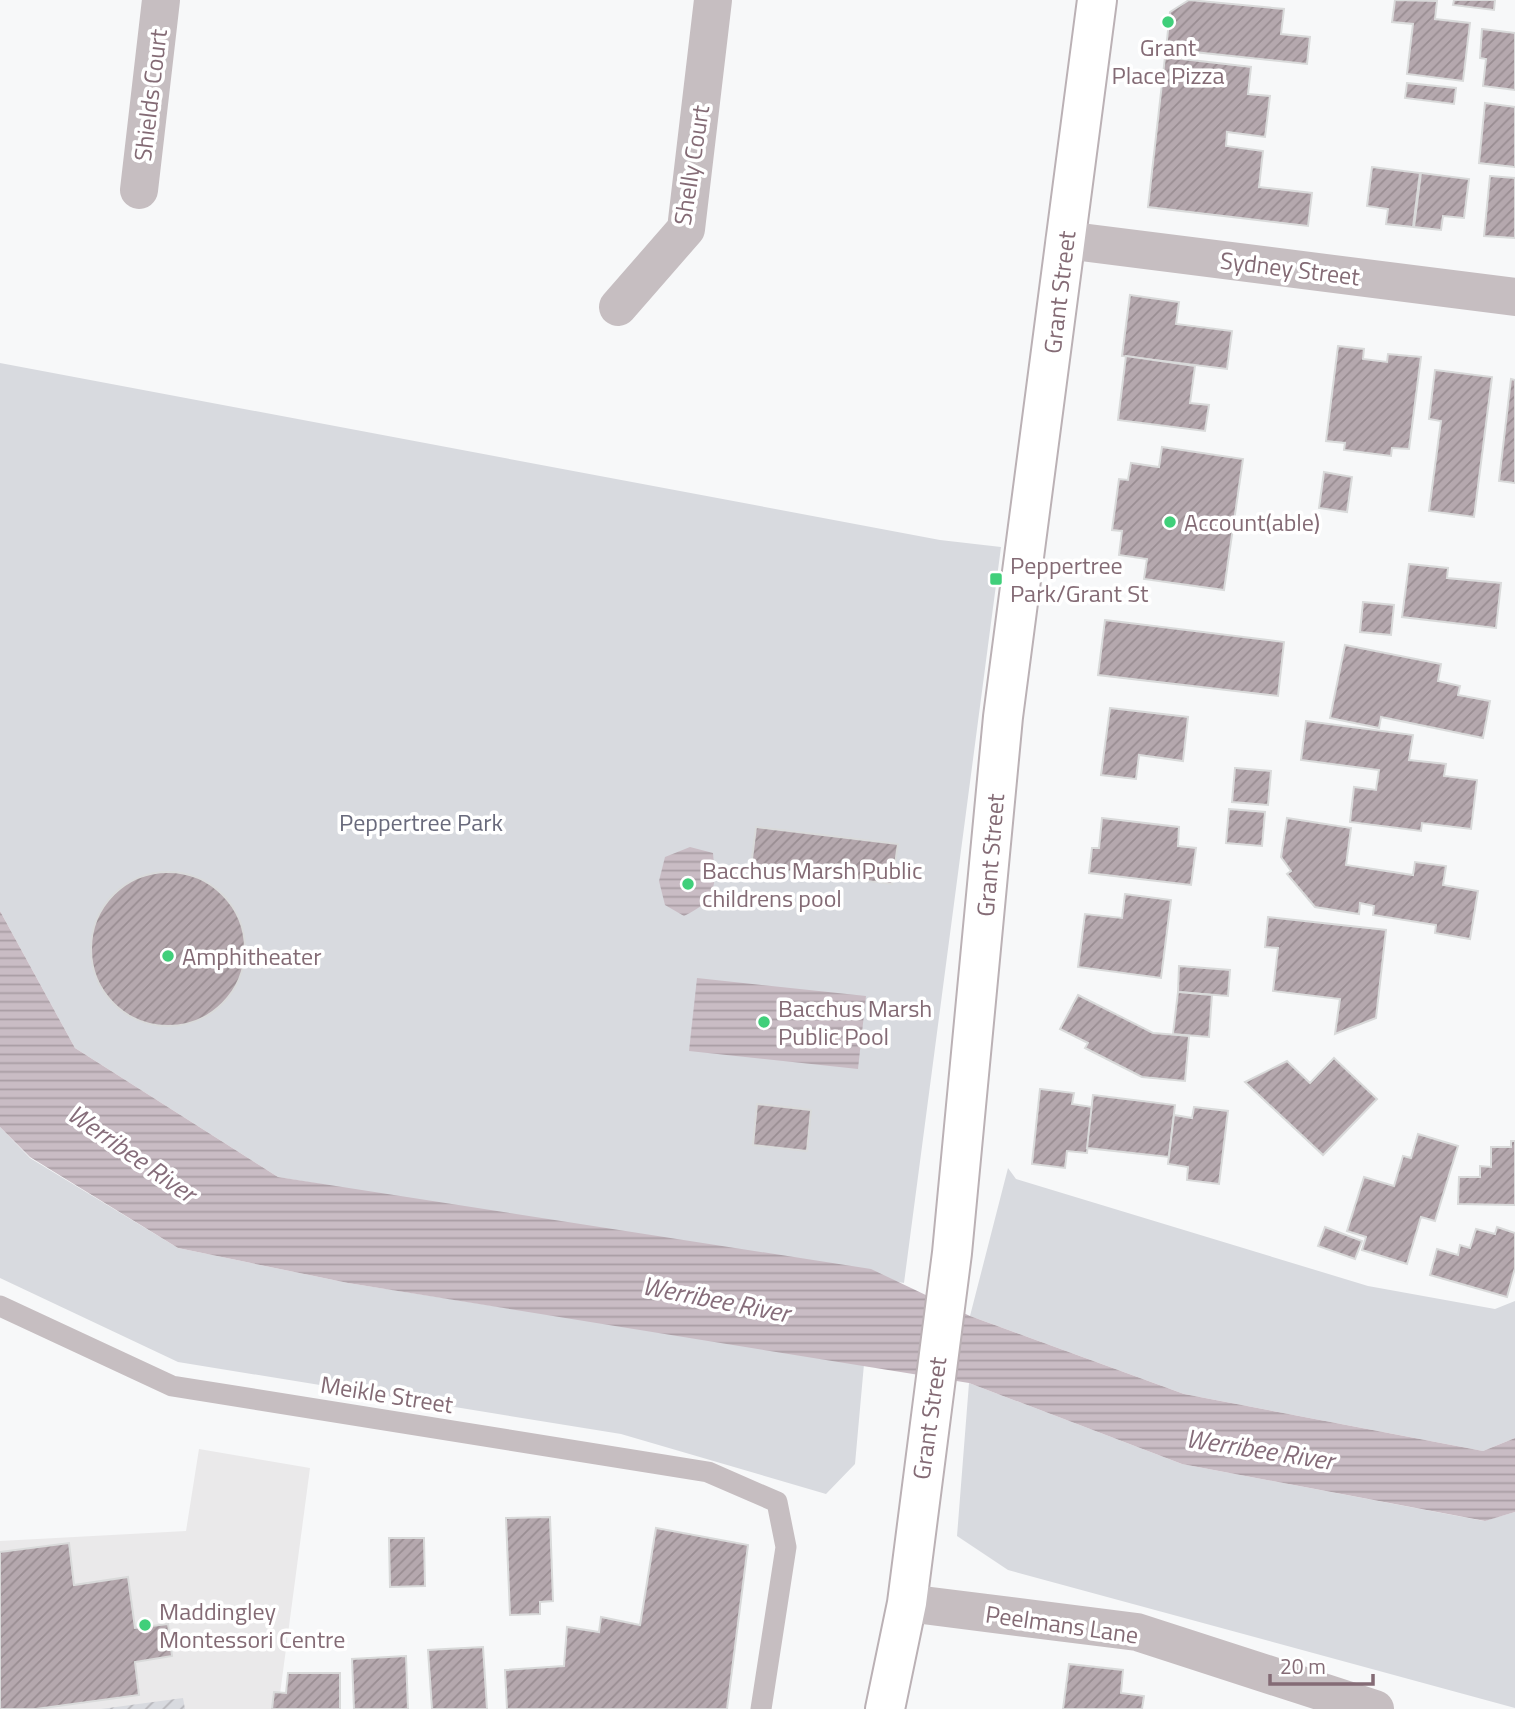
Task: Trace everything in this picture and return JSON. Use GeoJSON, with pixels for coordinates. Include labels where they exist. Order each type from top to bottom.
{"type":"FeatureCollection","features":[{"type":"Feature","properties":{"kind":"main road","name":"Grant Street"},"geometry":{"type":"LineString","coordinates":[[885,1709],[907,1603],[920,1484],[952,1253],[1003,717],[1097,0]]}},
{"type":"Feature","properties":{"kind":"street","name":"Shields Court"},"geometry":{"type":"LineString","coordinates":[[139,190],[161,0]]}},
{"type":"Feature","properties":{"kind":"street","name":"Shelly Court"},"geometry":{"type":"LineString","coordinates":[[618,307],[686,229],[713,0]]}},
{"type":"Feature","properties":{"kind":"street","name":"Sydney Street"},"geometry":{"type":"LineString","coordinates":[[1065,240],[1515,297]]}},
{"type":"Feature","properties":{"kind":"street","name":"Peelmans Lane"},"geometry":{"type":"LineString","coordinates":[[907,1603],[1137,1632],[1374,1709]]}},
{"type":"Feature","properties":{"kind":"lane","name":"Meikle Street"},"geometry":{"type":"LineString","coordinates":[[0,1306],[172,1386],[708,1472],[777,1502],[786,1547],[761,1709]]}},
{"type":"Feature","properties":{"kind":"shaded area","name":"Maddingley Montessori Centre"},"geometry":{"type":"Polygon","coordinates":[[[199,1449],[310,1468],[278,1709],[0,1709],[0,1541],[186,1531],[199,1449]]]}},
{"type":"Feature","properties":{"kind":"green space","name":"Peppertree Park"},"geometry":{"type":"Polygon","coordinates":[[[0,363],[940,540],[1001,547],[904,1283],[278,1177],[75,1048],[0,911],[0,363]]]}},
{"type":"Feature","properties":{"kind":"green space"},"geometry":{"type":"Polygon","coordinates":[[[0,1127],[30,1158],[178,1248],[348,1283],[864,1364],[855,1464],[826,1494],[621,1434],[178,1362],[0,1278],[0,1127]]]}},
{"type":"Feature","properties":{"kind":"green space"},"geometry":{"type":"Polygon","coordinates":[[[1008,1168],[1016,1179],[1368,1286],[1495,1309],[1515,1301],[1515,1438],[1483,1451],[1184,1394],[970,1316],[1008,1168]]]}},
{"type":"Feature","properties":{"kind":"green space"},"geometry":{"type":"Polygon","coordinates":[[[969,1383],[1182,1464],[1484,1521],[1515,1512],[1515,1708],[1008,1570],[957,1536],[969,1383]]]}},
{"type":"Feature","properties":{"kind":"green space"},"geometry":{"type":"Polygon","coordinates":[[[183,1698],[185,1709],[101,1709],[183,1698]]]}},
{"type":"Feature","properties":{"kind":"water","name":"Bacchus Marsh Public childrens pool"},"geometry":{"type":"Polygon","coordinates":[[[690,847],[713,853],[714,884],[703,904],[684,916],[665,905],[659,881],[665,857],[690,847]]]}},
{"type":"Feature","properties":{"kind":"water","name":"Werribee River"},"geometry":{"type":"Polygon","coordinates":[[[0,911],[75,1048],[278,1177],[871,1269],[970,1316],[1184,1394],[1483,1451],[1515,1438],[1515,1512],[1485,1521],[1182,1464],[969,1383],[348,1283],[178,1248],[30,1157],[0,1127],[0,911]]]}},
{"type":"Feature","properties":{"kind":"water"},"geometry":{"type":"Polygon","coordinates":[[[697,978],[866,996],[858,1069],[689,1051],[697,978]]]}},
{"type":"Feature","properties":{"kind":"building"},"geometry":{"type":"Polygon","coordinates":[[[1189,0],[1284,9],[1281,34],[1310,37],[1307,64],[1166,49],[1170,12],[1189,0]]]}},
{"type":"Feature","properties":{"kind":"building"},"geometry":{"type":"Polygon","coordinates":[[[1395,0],[1437,1],[1435,19],[1470,23],[1463,81],[1407,74],[1413,24],[1392,22],[1395,0]]]}},
{"type":"Feature","properties":{"kind":"building"},"geometry":{"type":"Polygon","coordinates":[[[1454,0],[1495,0],[1494,10],[1453,5],[1454,0]]]}},
{"type":"Feature","properties":{"kind":"building"},"geometry":{"type":"Polygon","coordinates":[[[1482,29],[1515,33],[1515,90],[1483,86],[1486,59],[1480,58],[1482,29]]]}},
{"type":"Feature","properties":{"kind":"building"},"geometry":{"type":"Polygon","coordinates":[[[1165,57],[1251,67],[1248,94],[1270,96],[1265,137],[1227,132],[1226,146],[1263,151],[1259,187],[1312,193],[1308,226],[1148,207],[1165,57]]]}},
{"type":"Feature","properties":{"kind":"building"},"geometry":{"type":"Polygon","coordinates":[[[1407,83],[1456,88],[1454,104],[1405,98],[1407,83]]]}},
{"type":"Feature","properties":{"kind":"building"},"geometry":{"type":"Polygon","coordinates":[[[1485,103],[1515,107],[1515,167],[1479,163],[1485,103]]]}},
{"type":"Feature","properties":{"kind":"building"},"geometry":{"type":"Polygon","coordinates":[[[1372,167],[1420,173],[1413,227],[1386,224],[1388,209],[1367,206],[1372,167]]]}},
{"type":"Feature","properties":{"kind":"building"},"geometry":{"type":"Polygon","coordinates":[[[1421,173],[1469,179],[1464,218],[1443,216],[1441,230],[1414,227],[1421,173]]]}},
{"type":"Feature","properties":{"kind":"building"},"geometry":{"type":"Polygon","coordinates":[[[1490,176],[1515,178],[1515,238],[1484,236],[1490,176]]]}},
{"type":"Feature","properties":{"kind":"building"},"geometry":{"type":"Polygon","coordinates":[[[1130,295],[1179,302],[1176,324],[1232,331],[1227,369],[1122,356],[1130,295]]]}},
{"type":"Feature","properties":{"kind":"building"},"geometry":{"type":"Polygon","coordinates":[[[1338,346],[1364,349],[1363,359],[1387,362],[1388,354],[1421,357],[1409,449],[1392,448],[1391,456],[1344,450],[1345,443],[1326,441],[1338,346]]]}},
{"type":"Feature","properties":{"kind":"building"},"geometry":{"type":"Polygon","coordinates":[[[1126,356],[1195,366],[1190,403],[1209,405],[1205,431],[1118,420],[1126,356]]]}},
{"type":"Feature","properties":{"kind":"building"},"geometry":{"type":"Polygon","coordinates":[[[1435,370],[1492,377],[1474,517],[1429,511],[1441,421],[1429,419],[1435,370]]]}},
{"type":"Feature","properties":{"kind":"building"},"geometry":{"type":"Polygon","coordinates":[[[1511,379],[1515,380],[1515,483],[1499,481],[1511,379]]]}},
{"type":"Feature","properties":{"kind":"building"},"geometry":{"type":"Polygon","coordinates":[[[1162,447],[1243,459],[1224,590],[1144,579],[1147,559],[1119,555],[1122,531],[1112,530],[1119,479],[1128,480],[1131,463],[1159,467],[1162,447]]]}},
{"type":"Feature","properties":{"kind":"building"},"geometry":{"type":"Polygon","coordinates":[[[1324,472],[1352,477],[1347,512],[1319,508],[1324,472]]]}},
{"type":"Feature","properties":{"kind":"building"},"geometry":{"type":"Polygon","coordinates":[[[1409,564],[1448,568],[1447,578],[1501,583],[1496,628],[1402,617],[1409,564]]]}},
{"type":"Feature","properties":{"kind":"building"},"geometry":{"type":"Polygon","coordinates":[[[1363,602],[1394,605],[1391,635],[1360,632],[1363,602]]]}},
{"type":"Feature","properties":{"kind":"building"},"geometry":{"type":"Polygon","coordinates":[[[1105,620],[1284,642],[1278,696],[1098,675],[1105,620]]]}},
{"type":"Feature","properties":{"kind":"building"},"geometry":{"type":"Polygon","coordinates":[[[1345,645],[1441,664],[1438,681],[1460,686],[1458,695],[1490,701],[1483,738],[1381,717],[1379,728],[1330,718],[1345,645]]]}},
{"type":"Feature","properties":{"kind":"building"},"geometry":{"type":"Polygon","coordinates":[[[1110,708],[1188,717],[1183,761],[1139,755],[1136,779],[1101,775],[1110,708]]]}},
{"type":"Feature","properties":{"kind":"building"},"geometry":{"type":"Polygon","coordinates":[[[1306,721],[1413,735],[1409,760],[1446,764],[1444,776],[1477,780],[1471,829],[1422,823],[1421,831],[1350,822],[1354,787],[1376,790],[1379,770],[1301,760],[1306,721]]]}},
{"type":"Feature","properties":{"kind":"building"},"geometry":{"type":"Polygon","coordinates":[[[1235,768],[1271,771],[1268,805],[1232,802],[1235,768]]]}},
{"type":"Feature","properties":{"kind":"building"},"geometry":{"type":"Polygon","coordinates":[[[1229,809],[1265,812],[1262,846],[1226,843],[1229,809]]]}},
{"type":"Feature","properties":{"kind":"building"},"geometry":{"type":"Polygon","coordinates":[[[1102,818],[1179,827],[1178,846],[1196,848],[1191,885],[1089,873],[1092,848],[1099,848],[1102,818]]]}},
{"type":"Feature","properties":{"kind":"building"},"geometry":{"type":"Polygon","coordinates":[[[1287,818],[1351,828],[1346,865],[1413,875],[1415,862],[1446,866],[1443,885],[1478,891],[1470,939],[1435,933],[1436,925],[1373,915],[1374,906],[1360,903],[1359,914],[1315,907],[1287,874],[1291,871],[1281,857],[1287,818]]]}},
{"type":"Feature","properties":{"kind":"building"},"geometry":{"type":"Polygon","coordinates":[[[756,827],[898,844],[892,884],[751,867],[756,827]]]}},
{"type":"Feature","properties":{"kind":"building","name":"Amphitheater"},"geometry":{"type":"Polygon","coordinates":[[[168,872],[198,877],[223,894],[240,919],[245,949],[240,979],[223,1004],[198,1021],[168,1026],[138,1021],[113,1004],[96,979],[91,949],[96,919],[113,894],[138,877],[168,872]]]}},
{"type":"Feature","properties":{"kind":"building"},"geometry":{"type":"Polygon","coordinates":[[[1125,894],[1171,900],[1161,978],[1078,967],[1085,914],[1122,918],[1125,894]]]}},
{"type":"Feature","properties":{"kind":"building"},"geometry":{"type":"Polygon","coordinates":[[[1268,917],[1386,930],[1376,1018],[1335,1034],[1340,999],[1273,991],[1278,948],[1265,947],[1268,917]]]}},
{"type":"Feature","properties":{"kind":"building"},"geometry":{"type":"Polygon","coordinates":[[[1179,966],[1230,970],[1228,996],[1178,992],[1179,966]]]}},
{"type":"Feature","properties":{"kind":"building"},"geometry":{"type":"Polygon","coordinates":[[[1178,992],[1212,995],[1209,1037],[1173,1034],[1178,992]]]}},
{"type":"Feature","properties":{"kind":"building"},"geometry":{"type":"Polygon","coordinates":[[[1078,995],[1153,1033],[1189,1036],[1185,1081],[1142,1077],[1085,1048],[1088,1043],[1060,1029],[1078,995]]]}},
{"type":"Feature","properties":{"kind":"building"},"geometry":{"type":"Polygon","coordinates":[[[1334,1058],[1377,1099],[1323,1155],[1245,1082],[1287,1061],[1310,1083],[1334,1058]]]}},
{"type":"Feature","properties":{"kind":"building"},"geometry":{"type":"Polygon","coordinates":[[[1040,1089],[1074,1093],[1072,1104],[1092,1107],[1087,1153],[1067,1151],[1065,1168],[1032,1164],[1040,1089]]]}},
{"type":"Feature","properties":{"kind":"building"},"geometry":{"type":"Polygon","coordinates":[[[1093,1095],[1175,1105],[1169,1157],[1087,1148],[1093,1095]]]}},
{"type":"Feature","properties":{"kind":"building"},"geometry":{"type":"Polygon","coordinates":[[[757,1104],[811,1110],[807,1151],[753,1145],[757,1104]]]}},
{"type":"Feature","properties":{"kind":"building"},"geometry":{"type":"Polygon","coordinates":[[[1194,1107],[1228,1111],[1219,1184],[1187,1180],[1188,1167],[1168,1164],[1174,1115],[1192,1118],[1194,1107]]]}},
{"type":"Feature","properties":{"kind":"building"},"geometry":{"type":"Polygon","coordinates":[[[1418,1134],[1458,1146],[1435,1221],[1421,1217],[1407,1264],[1362,1250],[1366,1237],[1347,1231],[1364,1177],[1394,1186],[1403,1156],[1411,1158],[1418,1134]]]}},
{"type":"Feature","properties":{"kind":"building"},"geometry":{"type":"Polygon","coordinates":[[[1511,1141],[1515,1141],[1515,1205],[1458,1204],[1459,1177],[1480,1177],[1480,1166],[1491,1167],[1491,1147],[1511,1147],[1511,1141]]]}},
{"type":"Feature","properties":{"kind":"building"},"geometry":{"type":"Polygon","coordinates":[[[1325,1227],[1362,1241],[1355,1259],[1318,1246],[1325,1227]]]}},
{"type":"Feature","properties":{"kind":"building"},"geometry":{"type":"Polygon","coordinates":[[[1497,1227],[1515,1233],[1515,1268],[1507,1297],[1430,1275],[1437,1249],[1458,1255],[1460,1245],[1470,1248],[1476,1229],[1495,1234],[1497,1227]]]}},
{"type":"Feature","properties":{"kind":"building"},"geometry":{"type":"Polygon","coordinates":[[[550,1517],[553,1601],[540,1602],[540,1614],[510,1615],[506,1518],[550,1517]]]}},
{"type":"Feature","properties":{"kind":"building"},"geometry":{"type":"Polygon","coordinates":[[[656,1528],[748,1545],[727,1709],[507,1709],[505,1670],[564,1666],[567,1627],[599,1632],[601,1617],[640,1625],[656,1528]]]}},
{"type":"Feature","properties":{"kind":"building"},"geometry":{"type":"Polygon","coordinates":[[[389,1538],[424,1538],[425,1586],[390,1587],[389,1538]]]}},
{"type":"Feature","properties":{"kind":"building"},"geometry":{"type":"Polygon","coordinates":[[[69,1543],[74,1585],[128,1577],[135,1628],[168,1624],[172,1656],[135,1662],[139,1695],[36,1709],[0,1709],[0,1552],[69,1543]]]}},
{"type":"Feature","properties":{"kind":"building"},"geometry":{"type":"Polygon","coordinates":[[[483,1647],[487,1709],[432,1709],[428,1650],[483,1647]]]}},
{"type":"Feature","properties":{"kind":"building"},"geometry":{"type":"Polygon","coordinates":[[[406,1656],[408,1709],[354,1709],[352,1659],[406,1656]]]}},
{"type":"Feature","properties":{"kind":"building"},"geometry":{"type":"Polygon","coordinates":[[[1069,1664],[1123,1670],[1121,1693],[1144,1696],[1142,1709],[1063,1709],[1069,1664]]]}},
{"type":"Feature","properties":{"kind":"building"},"geometry":{"type":"Polygon","coordinates":[[[288,1673],[340,1673],[340,1709],[272,1709],[274,1692],[286,1693],[288,1673]]]}},
{"type":"Feature","properties":{"kind":"place","name":"Grant Place Pizza"},"geometry":{"type":"Point","coordinates":[1168,22]}},
{"type":"Feature","properties":{"kind":"place","name":"Account(able)"},"geometry":{"type":"Point","coordinates":[1170,522]}},
{"type":"Feature","properties":{"kind":"place","name":"Peppertree Park/Grant St"},"geometry":{"type":"Point","coordinates":[996,579]}},
{"type":"Feature","properties":{"kind":"place","name":"Bacchus Marsh Public childrens pool"},"geometry":{"type":"Point","coordinates":[688,884]}},
{"type":"Feature","properties":{"kind":"place","name":"Amphitheater"},"geometry":{"type":"Point","coordinates":[168,956]}},
{"type":"Feature","properties":{"kind":"place","name":"Bacchus Marsh Public Pool"},"geometry":{"type":"Point","coordinates":[764,1022]}},
{"type":"Feature","properties":{"kind":"place","name":"Maddingley Montessori Centre"},"geometry":{"type":"Point","coordinates":[145,1625]}}]}
